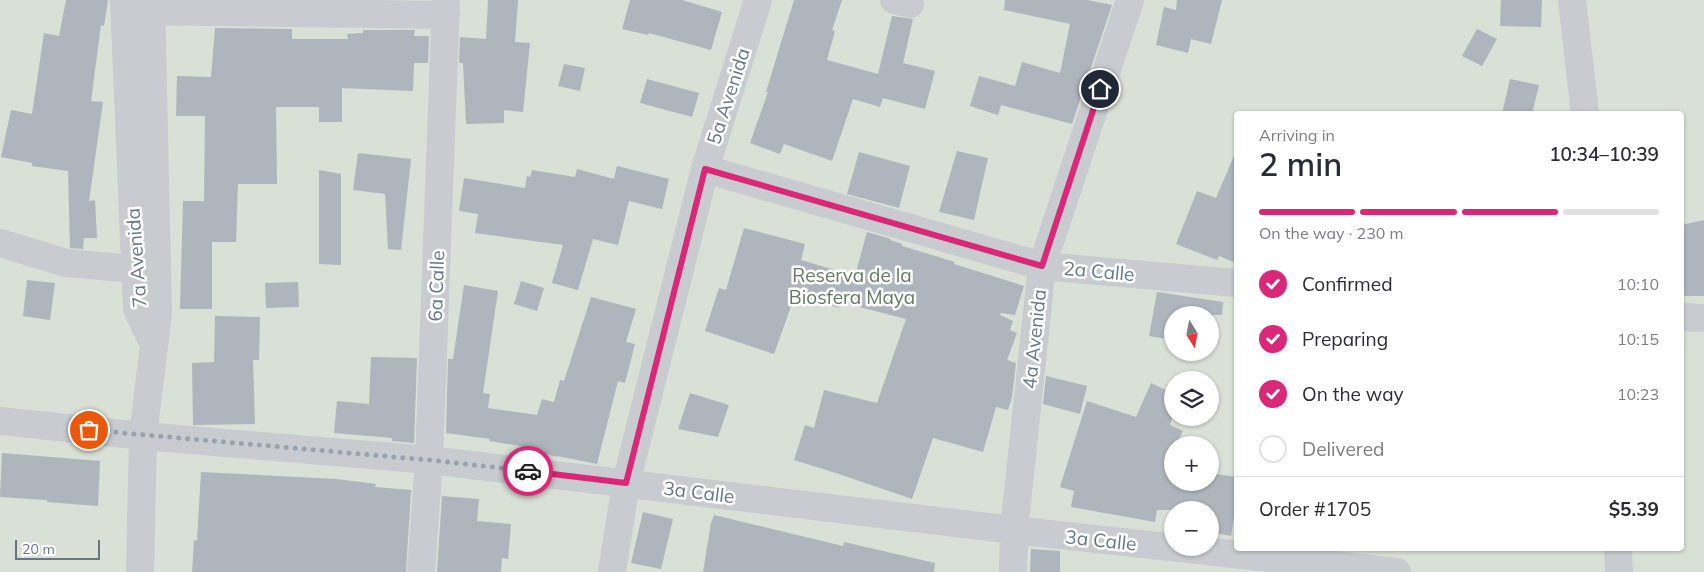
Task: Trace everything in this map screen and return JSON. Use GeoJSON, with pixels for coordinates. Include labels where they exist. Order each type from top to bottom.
{"type":"FeatureCollection","features":[{"type":"Feature","properties":{"kind":"street","name":"5a Avenida"},"geometry":{"type":"LineString","coordinates":[[612,572],[626,483],[705,169],[758,0]]}},
{"type":"Feature","properties":{"kind":"street","name":"4a Avenida"},"geometry":{"type":"LineString","coordinates":[[1013,572],[1014,530],[1042,266],[1130,0]]}},
{"type":"Feature","properties":{"kind":"street"},"geometry":{"type":"LineString","coordinates":[[1572,0],[1584,111]]}},
{"type":"Feature","properties":{"kind":"street"},"geometry":{"type":"LineString","coordinates":[[125,6],[446,7]]}},
{"type":"Feature","properties":{"kind":"street","name":"7a Avenida"},"geometry":{"type":"LineString","coordinates":[[125,6],[146,268],[137,309],[154,345],[143,436],[140,572]]}},
{"type":"Feature","properties":{"kind":"street"},"geometry":{"type":"LineString","coordinates":[[0,243],[66,263],[146,268],[152,6]]}},
{"type":"Feature","properties":{"kind":"street","name":"6a Calle"},"geometry":{"type":"LineString","coordinates":[[421,572],[429,460],[446,7]]}},
{"type":"Feature","properties":{"kind":"street","name":"2a Calle"},"geometry":{"type":"LineString","coordinates":[[705,169],[1042,266],[1234,283]]}},
{"type":"Feature","properties":{"kind":"street"},"geometry":{"type":"LineString","coordinates":[[1684,317],[1704,318]]}},
{"type":"Feature","properties":{"kind":"street","name":"3a Calle"},"geometry":{"type":"LineString","coordinates":[[0,422],[429,460],[1014,530],[1397,572]]}},
{"type":"Feature","properties":{"kind":"street"},"geometry":{"type":"LineString","coordinates":[[1618,551],[1619,572]]}},
{"type":"Feature","properties":{"kind":"green space","name":"Reserva de la Biosfera Maya"},"geometry":{"type":"Polygon","coordinates":[[[0,0],[1704,0],[1704,572],[0,572],[0,0]]]}},
{"type":"Feature","properties":{"kind":"building"},"geometry":{"type":"Polygon","coordinates":[[[66,0],[108,0],[104,26],[101,25],[91,101],[103,102],[89,201],[95,200],[97,238],[84,238],[83,249],[70,248],[68,171],[32,166],[32,163],[1,157],[11,110],[32,114],[44,33],[59,36],[66,0]]]}},
{"type":"Feature","properties":{"kind":"building"},"geometry":{"type":"Polygon","coordinates":[[[488,0],[518,0],[515,42],[530,43],[523,112],[504,110],[504,123],[466,124],[463,63],[459,63],[460,37],[486,39],[488,0]]]}},
{"type":"Feature","properties":{"kind":"building"},"geometry":{"type":"Polygon","coordinates":[[[630,0],[682,0],[722,12],[711,50],[649,33],[648,35],[622,29],[630,0]]]}},
{"type":"Feature","properties":{"kind":"building"},"geometry":{"type":"Polygon","coordinates":[[[794,0],[842,0],[832,30],[835,31],[827,60],[878,74],[892,16],[913,19],[903,63],[935,71],[925,109],[883,98],[880,107],[853,99],[832,161],[784,144],[780,154],[750,143],[768,92],[766,92],[794,0]]]}},
{"type":"Feature","properties":{"kind":"building"},"geometry":{"type":"Polygon","coordinates":[[[1005,0],[1087,0],[1112,5],[1072,124],[1001,105],[998,115],[970,106],[979,76],[1015,86],[1022,62],[1060,73],[1070,24],[1004,10],[1005,0]]]}},
{"type":"Feature","properties":{"kind":"building"},"geometry":{"type":"Polygon","coordinates":[[[1177,0],[1222,0],[1211,44],[1191,39],[1188,53],[1156,45],[1164,7],[1176,10],[1177,0]]]}},
{"type":"Feature","properties":{"kind":"building"},"geometry":{"type":"Polygon","coordinates":[[[1501,0],[1542,0],[1541,27],[1500,26],[1501,0]]]}},
{"type":"Feature","properties":{"kind":"building"},"geometry":{"type":"Polygon","coordinates":[[[215,28],[292,29],[292,39],[348,39],[347,34],[363,33],[363,30],[415,30],[414,36],[429,36],[428,63],[414,63],[413,91],[342,88],[342,122],[319,122],[319,107],[276,107],[277,184],[238,184],[236,242],[212,242],[212,309],[180,309],[183,201],[204,201],[205,116],[176,116],[177,76],[211,77],[215,28]]]}},
{"type":"Feature","properties":{"kind":"building"},"geometry":{"type":"Polygon","coordinates":[[[1477,29],[1497,39],[1482,66],[1462,56],[1477,29]]]}},
{"type":"Feature","properties":{"kind":"building"},"geometry":{"type":"Polygon","coordinates":[[[564,64],[585,68],[580,91],[558,86],[564,64]]]}},
{"type":"Feature","properties":{"kind":"building"},"geometry":{"type":"Polygon","coordinates":[[[647,79],[699,93],[692,117],[640,103],[647,79]]]}},
{"type":"Feature","properties":{"kind":"building"},"geometry":{"type":"Polygon","coordinates":[[[1510,79],[1539,85],[1533,111],[1503,111],[1510,79]]]}},
{"type":"Feature","properties":{"kind":"building"},"geometry":{"type":"Polygon","coordinates":[[[957,151],[988,158],[974,220],[939,212],[957,151]]]}},
{"type":"Feature","properties":{"kind":"building"},"geometry":{"type":"Polygon","coordinates":[[[859,152],[910,166],[899,208],[847,194],[859,152]]]}},
{"type":"Feature","properties":{"kind":"building"},"geometry":{"type":"Polygon","coordinates":[[[358,153],[411,159],[401,250],[388,249],[385,194],[353,190],[358,153]]]}},
{"type":"Feature","properties":{"kind":"building"},"geometry":{"type":"Polygon","coordinates":[[[1234,156],[1234,262],[1219,256],[1217,260],[1176,244],[1197,191],[1216,198],[1234,156]]]}},
{"type":"Feature","properties":{"kind":"building"},"geometry":{"type":"Polygon","coordinates":[[[617,166],[669,179],[662,209],[629,201],[618,245],[593,239],[578,290],[552,283],[563,245],[475,233],[478,214],[459,211],[464,178],[525,188],[527,176],[530,177],[532,170],[575,177],[577,169],[614,179],[617,166]]]}},
{"type":"Feature","properties":{"kind":"building"},"geometry":{"type":"Polygon","coordinates":[[[319,170],[341,174],[341,265],[319,264],[319,170]]]}},
{"type":"Feature","properties":{"kind":"building"},"geometry":{"type":"Polygon","coordinates":[[[1704,220],[1704,296],[1684,296],[1684,224],[1704,220]]]}},
{"type":"Feature","properties":{"kind":"building"},"geometry":{"type":"Polygon","coordinates":[[[744,228],[805,244],[801,260],[855,276],[867,232],[891,239],[902,244],[902,246],[955,262],[954,264],[1024,286],[1015,315],[1001,313],[1000,315],[1013,321],[1010,330],[1017,333],[1007,360],[1016,363],[1012,397],[1008,410],[996,407],[983,452],[933,438],[912,499],[794,460],[805,425],[814,428],[824,390],[877,403],[906,319],[840,302],[839,308],[795,295],[774,354],[705,331],[719,288],[726,290],[744,228]]]}},
{"type":"Feature","properties":{"kind":"building"},"geometry":{"type":"Polygon","coordinates":[[[27,280],[55,283],[50,320],[23,316],[27,280]]]}},
{"type":"Feature","properties":{"kind":"building"},"geometry":{"type":"Polygon","coordinates":[[[521,281],[544,288],[537,311],[514,304],[521,281]]]}},
{"type":"Feature","properties":{"kind":"building"},"geometry":{"type":"Polygon","coordinates":[[[298,282],[299,307],[266,308],[265,283],[298,282]]]}},
{"type":"Feature","properties":{"kind":"building"},"geometry":{"type":"Polygon","coordinates":[[[464,285],[498,291],[483,393],[490,394],[488,408],[537,415],[542,399],[554,402],[560,380],[564,381],[591,297],[636,309],[626,342],[635,344],[625,383],[618,381],[597,464],[557,457],[520,446],[489,441],[490,439],[446,433],[448,359],[453,359],[464,285]]]}},
{"type":"Feature","properties":{"kind":"building"},"geometry":{"type":"Polygon","coordinates":[[[1157,292],[1223,302],[1222,315],[1219,315],[1219,306],[1164,306],[1164,339],[1149,336],[1157,292]]]}},
{"type":"Feature","properties":{"kind":"building"},"geometry":{"type":"Polygon","coordinates":[[[215,316],[260,317],[259,360],[253,360],[255,424],[193,425],[192,363],[214,362],[215,316]]]}},
{"type":"Feature","properties":{"kind":"building"},"geometry":{"type":"Polygon","coordinates":[[[371,357],[417,358],[414,443],[392,441],[392,438],[334,433],[337,401],[369,404],[371,357]]]}},
{"type":"Feature","properties":{"kind":"building"},"geometry":{"type":"Polygon","coordinates":[[[1046,376],[1087,386],[1080,414],[1043,404],[1046,376]]]}},
{"type":"Feature","properties":{"kind":"building"},"geometry":{"type":"Polygon","coordinates":[[[1151,383],[1164,389],[1164,426],[1172,426],[1183,431],[1180,436],[1164,436],[1164,491],[1219,491],[1219,474],[1234,477],[1234,516],[1231,536],[1219,534],[1219,501],[1164,501],[1164,510],[1157,510],[1155,522],[1071,507],[1074,491],[1060,487],[1087,401],[1136,417],[1151,383]]]}},
{"type":"Feature","properties":{"kind":"building"},"geometry":{"type":"Polygon","coordinates":[[[690,393],[729,405],[718,437],[678,429],[690,393]]]}},
{"type":"Feature","properties":{"kind":"building"},"geometry":{"type":"Polygon","coordinates":[[[2,453],[100,461],[98,506],[0,497],[2,453]]]}},
{"type":"Feature","properties":{"kind":"building"},"geometry":{"type":"Polygon","coordinates":[[[201,472],[336,479],[376,484],[375,487],[411,490],[406,572],[192,572],[194,540],[197,541],[201,472]]]}},
{"type":"Feature","properties":{"kind":"building"},"geometry":{"type":"Polygon","coordinates":[[[442,496],[479,499],[477,521],[511,524],[508,559],[502,558],[501,572],[437,572],[442,496]]]}},
{"type":"Feature","properties":{"kind":"building"},"geometry":{"type":"Polygon","coordinates":[[[643,512],[673,519],[661,569],[631,563],[643,512]]]}},
{"type":"Feature","properties":{"kind":"building"},"geometry":{"type":"Polygon","coordinates":[[[714,515],[843,546],[844,542],[935,563],[934,572],[703,572],[714,515]]]}},
{"type":"Feature","properties":{"kind":"building"},"geometry":{"type":"Polygon","coordinates":[[[1031,549],[1060,551],[1060,572],[1030,572],[1031,549]]]}},
{"type":"Feature","properties":{"kind":"way so far"},"geometry":{"type":"LineString","coordinates":[[89,430],[429,460],[528,471]]}},
{"type":"Feature","properties":{"kind":"route"},"geometry":{"type":"LineString","coordinates":[[528,471],[626,483],[705,169],[1042,266],[1100,89]]}}]}
